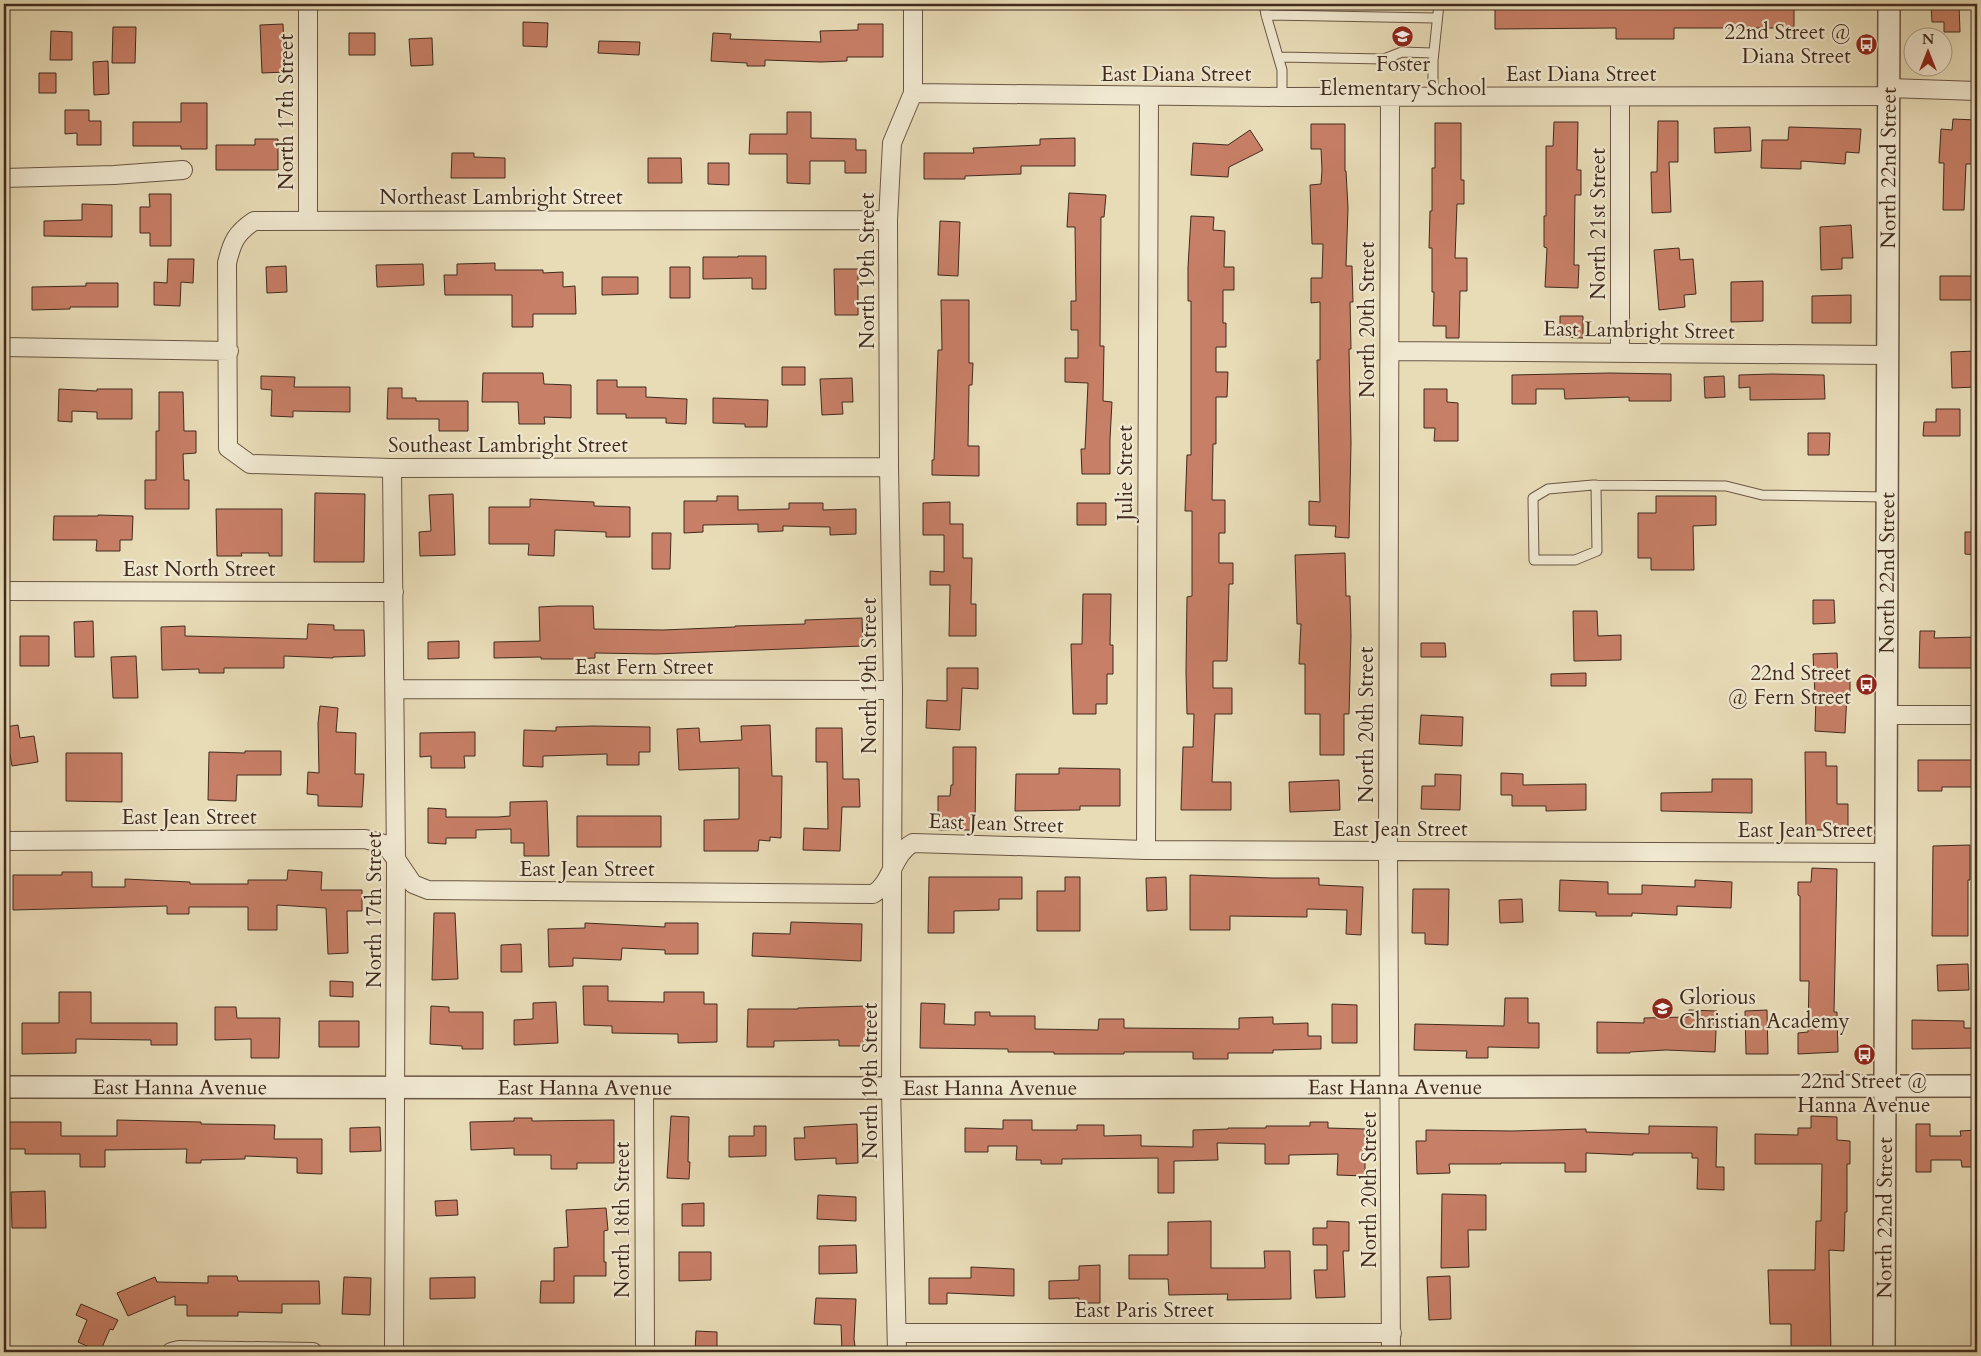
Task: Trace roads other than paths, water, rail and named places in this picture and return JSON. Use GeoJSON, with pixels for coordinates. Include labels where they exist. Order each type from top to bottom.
{"type":"FeatureCollection","features":[{"type":"Feature","properties":{"kind":"street","name":"North 17th Street"},"geometry":{"type":"LineString","coordinates":[[308,4],[308,220]]}},
{"type":"Feature","properties":{"kind":"street","name":"North 19th Street"},"geometry":{"type":"LineString","coordinates":[[897,1352],[891,1088],[892,690],[888,220],[892,143],[913,93],[914,4]]}},
{"type":"Feature","properties":{"kind":"street","name":"North 22nd Street"},"geometry":{"type":"LineString","coordinates":[[1884,1352],[1889,4]]}},
{"type":"Feature","properties":{"kind":"street","name":"East Diana Street"},"geometry":{"type":"LineString","coordinates":[[913,93],[1282,97],[1620,97],[1977,91]]}},
{"type":"Feature","properties":{"kind":"street","name":"Julie Street"},"geometry":{"type":"LineString","coordinates":[[1146,850],[1149,96]]}},
{"type":"Feature","properties":{"kind":"street","name":"North 20th Street"},"geometry":{"type":"LineString","coordinates":[[1390,97],[1388,851],[1392,1352]]}},
{"type":"Feature","properties":{"kind":"street","name":"North 21st Street"},"geometry":{"type":"LineString","coordinates":[[1620,97],[1620,352]]}},
{"type":"Feature","properties":{"kind":"street"},"geometry":{"type":"LineString","coordinates":[[4,178],[114,176],[183,170]]}},
{"type":"Feature","properties":{"kind":"street","name":"Northeast Lambright Street"},"geometry":{"type":"LineString","coordinates":[[228,351],[227,263],[231,247],[240,230],[254,221],[888,220]]}},
{"type":"Feature","properties":{"kind":"street"},"geometry":{"type":"LineString","coordinates":[[4,347],[228,351]]}},
{"type":"Feature","properties":{"kind":"street","name":"Southeast Lambright Street"},"geometry":{"type":"LineString","coordinates":[[228,351],[228,448],[250,464],[392,468],[889,467]]}},
{"type":"Feature","properties":{"kind":"street","name":"East Lambright Street"},"geometry":{"type":"LineString","coordinates":[[1390,351],[1888,356]]}},
{"type":"Feature","properties":{"kind":"street","name":"North 17th Street"},"geometry":{"type":"LineString","coordinates":[[392,468],[396,859],[394,1352]]}},
{"type":"Feature","properties":{"kind":"street","name":"East North Street"},"geometry":{"type":"LineString","coordinates":[[4,591],[394,592]]}},
{"type":"Feature","properties":{"kind":"street","name":"East Fern Street"},"geometry":{"type":"LineString","coordinates":[[395,689],[892,690]]}},
{"type":"Feature","properties":{"kind":"street"},"geometry":{"type":"LineString","coordinates":[[1887,715],[1977,715]]}},
{"type":"Feature","properties":{"kind":"street","name":"East Jean Street"},"geometry":{"type":"LineString","coordinates":[[4,841],[365,839],[384,844],[413,884],[428,890],[872,894],[881,890],[904,848],[912,843],[1146,850],[1886,853]]}},
{"type":"Feature","properties":{"kind":"street","name":"East Hanna Avenue"},"geometry":{"type":"LineString","coordinates":[[4,1087],[1977,1086]]}},
{"type":"Feature","properties":{"kind":"street","name":"North 18th Street"},"geometry":{"type":"LineString","coordinates":[[644,1088],[645,1352]]}},
{"type":"Feature","properties":{"kind":"street","name":"East Paris Street"},"geometry":{"type":"LineString","coordinates":[[897,1333],[1392,1333]]}},
{"type":"Feature","properties":{"kind":"street"},"geometry":{"type":"LineString","coordinates":[[171,1352],[179,1350],[313,1352]]}},
{"type":"Feature","properties":{"kind":"lane"},"geometry":{"type":"LineString","coordinates":[[1264,4],[1282,70],[1282,97]]}},
{"type":"Feature","properties":{"kind":"lane"},"geometry":{"type":"LineString","coordinates":[[1434,97],[1434,53],[1436,18],[1439,4]]}},
{"type":"Feature","properties":{"kind":"lane"},"geometry":{"type":"LineString","coordinates":[[1266,15],[1436,18]]}},
{"type":"Feature","properties":{"kind":"lane"},"geometry":{"type":"LineString","coordinates":[[1278,57],[1384,59],[1402,52],[1434,53]]}},
{"type":"Feature","properties":{"kind":"lane"},"geometry":{"type":"LineString","coordinates":[[1596,486],[1597,551],[1575,560],[1534,560],[1533,498],[1548,489],[1596,486],[1726,486],[1762,495],[1887,498]]}},
{"type":"Feature","properties":{"kind":"place","name":"Foster Elementary School"},"geometry":{"type":"Point","coordinates":[1403,37]}},
{"type":"Feature","properties":{"kind":"place","name":"22nd Street @ Diana Street"},"geometry":{"type":"Point","coordinates":[1867,44]}},
{"type":"Feature","properties":{"kind":"place","name":"22nd Street @ Fern Street"},"geometry":{"type":"Point","coordinates":[1867,685]}},
{"type":"Feature","properties":{"kind":"place","name":"Glorious Christian Academy"},"geometry":{"type":"Point","coordinates":[1663,1009]}},
{"type":"Feature","properties":{"kind":"place","name":"22nd Street @ Hanna Avenue"},"geometry":{"type":"Point","coordinates":[1864,1054]}}]}
